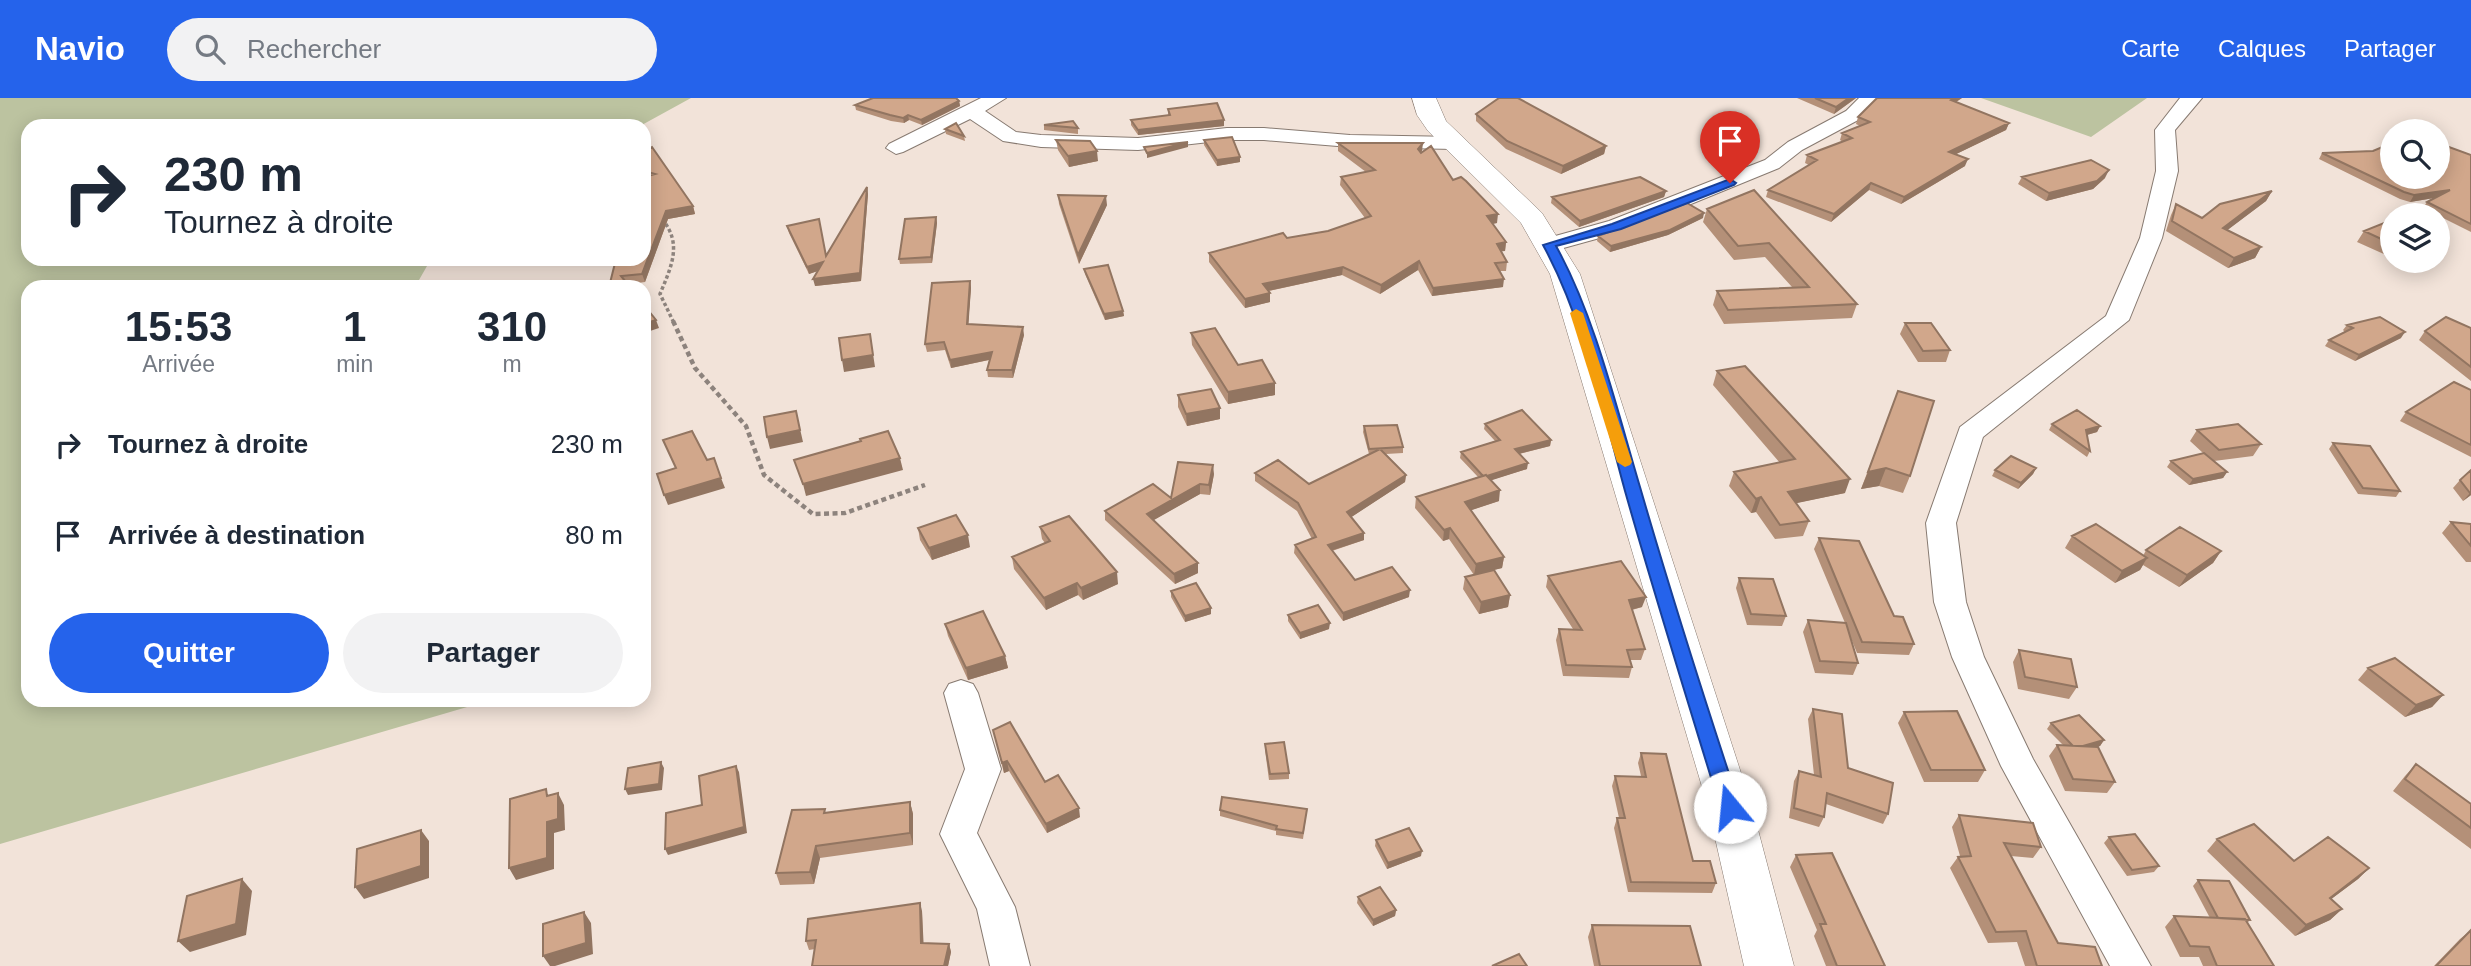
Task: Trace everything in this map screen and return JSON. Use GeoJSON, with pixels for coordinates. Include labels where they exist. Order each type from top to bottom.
{"type":"FeatureCollection","features":[{"type":"Feature","properties":{"kind":"main road"},"geometry":{"type":"LineString","coordinates":[[1424,98],[1429,115],[1532,219],[1565,274],[1607,400],[1669,615],[1730,807],[1769,966]]}},
{"type":"Feature","properties":{"kind":"street"},"geometry":{"type":"LineString","coordinates":[[897,148],[996,98]]}},
{"type":"Feature","properties":{"kind":"street"},"geometry":{"type":"LineString","coordinates":[[1549,245],[1617,226],[1772,164],[1783,150],[1854,114],[1869,98]]}},
{"type":"Feature","properties":{"kind":"street"},"geometry":{"type":"LineString","coordinates":[[2131,966],[2019,766],[1968,657],[1950,602],[1941,523],[1970,433],[2117,320],[2151,238],[2167,171],[2165,130],[2179,109],[2192,98]]}},
{"type":"Feature","properties":{"kind":"street"},"geometry":{"type":"LineString","coordinates":[[970,110],[1010,137],[1041,141],[1138,144],[1227,134],[1264,134],[1350,141],[1455,143]]}},
{"type":"Feature","properties":{"kind":"street"},"geometry":{"type":"LineString","coordinates":[[961,693],[983,769],[958,834],[996,907],[1010,966]]}},
{"type":"Feature","properties":{"kind":"path"},"geometry":{"type":"LineString","coordinates":[[659,215],[674,229],[677,252],[660,294],[673,327],[695,368],[746,426],[764,475],[813,514],[845,513],[925,485]]}},
{"type":"Feature","properties":{"kind":"green space"},"geometry":{"type":"Polygon","coordinates":[[[0,98],[691,98],[651,120],[21,119],[21,266],[427,266],[419,280],[21,280],[21,707],[467,707],[0,844],[0,98]]]}},
{"type":"Feature","properties":{"kind":"green space"},"geometry":{"type":"Polygon","coordinates":[[[1981,98],[2147,98],[2091,137],[1981,98]]]}},
{"type":"Feature","properties":{"kind":"building"},"geometry":{"type":"Polygon","coordinates":[[[873,98],[956,98],[959,101],[921,120],[855,105],[873,98]]]}},
{"type":"Feature","properties":{"kind":"building"},"geometry":{"type":"Polygon","coordinates":[[[1499,98],[1518,98],[1606,146],[1563,166],[1507,141],[1476,114],[1499,98]]]}},
{"type":"Feature","properties":{"kind":"building"},"geometry":{"type":"Polygon","coordinates":[[[1815,98],[1849,98],[1836,107],[1815,98]]]}},
{"type":"Feature","properties":{"kind":"building"},"geometry":{"type":"Polygon","coordinates":[[[1877,98],[1954,98],[1951,100],[2009,123],[1949,152],[1968,159],[1904,197],[1871,183],[1834,214],[1768,190],[1817,160],[1807,155],[1852,138],[1842,133],[1870,122],[1858,117],[1877,98]]]}},
{"type":"Feature","properties":{"kind":"building"},"geometry":{"type":"Polygon","coordinates":[[[1217,103],[1224,120],[1138,130],[1131,120],[1170,115],[1168,109],[1217,103]]]}},
{"type":"Feature","properties":{"kind":"building"},"geometry":{"type":"Polygon","coordinates":[[[1073,121],[1078,128],[1044,125],[1073,121]]]}},
{"type":"Feature","properties":{"kind":"building"},"geometry":{"type":"Polygon","coordinates":[[[956,123],[964,136],[945,129],[956,123]]]}},
{"type":"Feature","properties":{"kind":"building"},"geometry":{"type":"Polygon","coordinates":[[[1232,137],[1240,157],[1217,160],[1204,140],[1232,137]]]}},
{"type":"Feature","properties":{"kind":"building"},"geometry":{"type":"Polygon","coordinates":[[[1056,140],[1090,141],[1097,151],[1068,156],[1056,140]]]}},
{"type":"Feature","properties":{"kind":"building"},"geometry":{"type":"Polygon","coordinates":[[[1188,142],[1147,153],[1144,147],[1188,142]]]}},
{"type":"Feature","properties":{"kind":"building"},"geometry":{"type":"Polygon","coordinates":[[[1338,143],[1423,143],[1418,149],[1421,153],[1431,146],[1453,180],[1461,177],[1498,214],[1487,216],[1506,242],[1497,244],[1507,262],[1495,263],[1504,279],[1433,288],[1419,261],[1381,285],[1343,267],[1263,284],[1270,293],[1245,299],[1209,253],[1283,233],[1287,238],[1328,231],[1371,216],[1341,177],[1375,170],[1338,143]]]}},
{"type":"Feature","properties":{"kind":"building"},"geometry":{"type":"Polygon","coordinates":[[[2450,147],[2471,155],[2471,224],[2450,214],[2450,203],[2427,202],[2450,190],[2414,195],[2398,189],[2450,189],[2450,147]]]}},
{"type":"Feature","properties":{"kind":"building"},"geometry":{"type":"Polygon","coordinates":[[[651,148],[693,206],[666,211],[651,250],[651,175],[655,174],[651,173],[651,148]]]}},
{"type":"Feature","properties":{"kind":"building"},"geometry":{"type":"Polygon","coordinates":[[[2380,148],[2380,181],[2322,153],[2373,151],[2380,148]]]}},
{"type":"Feature","properties":{"kind":"building"},"geometry":{"type":"Polygon","coordinates":[[[2091,160],[2109,170],[2097,181],[2049,193],[2022,177],[2091,160]]]}},
{"type":"Feature","properties":{"kind":"building"},"geometry":{"type":"Polygon","coordinates":[[[1640,177],[1666,191],[1580,221],[1552,197],[1640,177]]]}},
{"type":"Feature","properties":{"kind":"building"},"geometry":{"type":"Polygon","coordinates":[[[867,187],[860,273],[813,279],[823,262],[807,267],[787,226],[819,219],[826,256],[867,187]]]}},
{"type":"Feature","properties":{"kind":"building"},"geometry":{"type":"Polygon","coordinates":[[[1754,190],[1857,304],[1728,310],[1717,291],[1809,287],[1769,243],[1738,246],[1707,209],[1754,190]]]}},
{"type":"Feature","properties":{"kind":"building"},"geometry":{"type":"Polygon","coordinates":[[[2272,191],[2223,228],[2261,247],[2234,258],[2172,221],[2176,204],[2202,218],[2220,204],[2272,191]]]}},
{"type":"Feature","properties":{"kind":"building"},"geometry":{"type":"Polygon","coordinates":[[[1058,195],[1106,196],[1078,255],[1058,195]]]}},
{"type":"Feature","properties":{"kind":"building"},"geometry":{"type":"Polygon","coordinates":[[[1687,203],[1704,213],[1670,230],[1611,246],[1598,236],[1687,203]]]}},
{"type":"Feature","properties":{"kind":"building"},"geometry":{"type":"Polygon","coordinates":[[[936,217],[931,257],[899,259],[905,219],[936,217]]]}},
{"type":"Feature","properties":{"kind":"building"},"geometry":{"type":"Polygon","coordinates":[[[2380,225],[2380,238],[2364,231],[2380,225]]]}},
{"type":"Feature","properties":{"kind":"building"},"geometry":{"type":"Polygon","coordinates":[[[1108,265],[1123,311],[1104,314],[1084,269],[1108,265]]]}},
{"type":"Feature","properties":{"kind":"building"},"geometry":{"type":"Polygon","coordinates":[[[614,266],[645,266],[642,274],[621,276],[624,280],[611,280],[614,266]]]}},
{"type":"Feature","properties":{"kind":"building"},"geometry":{"type":"Polygon","coordinates":[[[970,281],[967,324],[1023,327],[1012,370],[987,370],[992,352],[950,360],[944,342],[925,344],[932,283],[970,281]]]}},
{"type":"Feature","properties":{"kind":"building"},"geometry":{"type":"Polygon","coordinates":[[[2380,317],[2405,332],[2359,355],[2329,340],[2353,328],[2347,325],[2380,317]]]}},
{"type":"Feature","properties":{"kind":"building"},"geometry":{"type":"Polygon","coordinates":[[[2446,317],[2471,328],[2471,367],[2425,331],[2446,317]]]}},
{"type":"Feature","properties":{"kind":"building"},"geometry":{"type":"Polygon","coordinates":[[[1905,323],[1931,323],[1950,350],[1923,351],[1905,323]]]}},
{"type":"Feature","properties":{"kind":"building"},"geometry":{"type":"Polygon","coordinates":[[[1215,328],[1238,365],[1262,360],[1275,383],[1228,392],[1191,333],[1215,328]]]}},
{"type":"Feature","properties":{"kind":"building"},"geometry":{"type":"Polygon","coordinates":[[[870,334],[873,355],[842,360],[839,338],[870,334]]]}},
{"type":"Feature","properties":{"kind":"building"},"geometry":{"type":"Polygon","coordinates":[[[1745,366],[1850,479],[1788,492],[1809,521],[1780,525],[1761,497],[1756,499],[1734,472],[1795,459],[1717,371],[1745,366]]]}},
{"type":"Feature","properties":{"kind":"building"},"geometry":{"type":"Polygon","coordinates":[[[2454,382],[2471,390],[2471,445],[2406,412],[2454,382]]]}},
{"type":"Feature","properties":{"kind":"building"},"geometry":{"type":"Polygon","coordinates":[[[1211,389],[1220,408],[1186,414],[1178,395],[1211,389]]]}},
{"type":"Feature","properties":{"kind":"building"},"geometry":{"type":"Polygon","coordinates":[[[1898,391],[1934,401],[1910,476],[1886,468],[1868,472],[1898,391]]]}},
{"type":"Feature","properties":{"kind":"building"},"geometry":{"type":"Polygon","coordinates":[[[1522,410],[1551,440],[1515,449],[1528,463],[1483,476],[1461,452],[1500,440],[1485,424],[1522,410]]]}},
{"type":"Feature","properties":{"kind":"building"},"geometry":{"type":"Polygon","coordinates":[[[2077,410],[2100,426],[2086,430],[2090,451],[2052,424],[2077,410]]]}},
{"type":"Feature","properties":{"kind":"building"},"geometry":{"type":"Polygon","coordinates":[[[796,411],[800,430],[767,437],[764,417],[796,411]]]}},
{"type":"Feature","properties":{"kind":"building"},"geometry":{"type":"Polygon","coordinates":[[[2238,424],[2261,444],[2219,450],[2197,430],[2238,424]]]}},
{"type":"Feature","properties":{"kind":"building"},"geometry":{"type":"Polygon","coordinates":[[[1397,425],[1403,447],[1369,449],[1364,426],[1397,425]]]}},
{"type":"Feature","properties":{"kind":"building"},"geometry":{"type":"Polygon","coordinates":[[[692,431],[707,460],[714,458],[721,478],[664,495],[657,474],[676,468],[663,440],[692,431]]]}},
{"type":"Feature","properties":{"kind":"building"},"geometry":{"type":"Polygon","coordinates":[[[888,431],[900,458],[803,484],[794,460],[888,431]]]}},
{"type":"Feature","properties":{"kind":"building"},"geometry":{"type":"Polygon","coordinates":[[[2333,443],[2370,446],[2400,491],[2363,488],[2333,443]]]}},
{"type":"Feature","properties":{"kind":"building"},"geometry":{"type":"Polygon","coordinates":[[[1380,449],[1406,475],[1347,512],[1364,533],[1328,545],[1355,580],[1392,567],[1410,590],[1343,613],[1295,545],[1316,537],[1298,503],[1255,473],[1278,460],[1309,484],[1380,449]]]}},
{"type":"Feature","properties":{"kind":"building"},"geometry":{"type":"Polygon","coordinates":[[[2204,453],[2227,472],[2193,479],[2171,461],[2204,453]]]}},
{"type":"Feature","properties":{"kind":"building"},"geometry":{"type":"Polygon","coordinates":[[[2011,456],[2036,468],[2021,483],[1995,470],[2011,456]]]}},
{"type":"Feature","properties":{"kind":"building"},"geometry":{"type":"Polygon","coordinates":[[[1178,462],[1213,465],[1209,485],[1200,484],[1147,514],[1198,563],[1174,574],[1105,511],[1153,484],[1171,498],[1178,462]]]}},
{"type":"Feature","properties":{"kind":"building"},"geometry":{"type":"Polygon","coordinates":[[[2471,470],[2471,492],[2470,493],[2460,480],[2471,470]]]}},
{"type":"Feature","properties":{"kind":"building"},"geometry":{"type":"Polygon","coordinates":[[[1486,475],[1500,490],[1465,502],[1504,557],[1476,564],[1450,528],[1444,530],[1416,497],[1486,475]]]}},
{"type":"Feature","properties":{"kind":"building"},"geometry":{"type":"Polygon","coordinates":[[[956,515],[968,535],[929,548],[918,528],[956,515]]]}},
{"type":"Feature","properties":{"kind":"building"},"geometry":{"type":"Polygon","coordinates":[[[1069,516],[1117,572],[1081,588],[1077,583],[1044,598],[1012,557],[1050,541],[1040,527],[1069,516]]]}},
{"type":"Feature","properties":{"kind":"building"},"geometry":{"type":"Polygon","coordinates":[[[2451,522],[2471,524],[2471,546],[2451,522]]]}},
{"type":"Feature","properties":{"kind":"building"},"geometry":{"type":"Polygon","coordinates":[[[2096,524],[2147,558],[2122,571],[2072,536],[2096,524]]]}},
{"type":"Feature","properties":{"kind":"building"},"geometry":{"type":"Polygon","coordinates":[[[2180,527],[2221,551],[2187,575],[2146,550],[2180,527]]]}},
{"type":"Feature","properties":{"kind":"building"},"geometry":{"type":"Polygon","coordinates":[[[1819,538],[1859,541],[1894,616],[1903,617],[1914,644],[1862,642],[1819,538]]]}},
{"type":"Feature","properties":{"kind":"building"},"geometry":{"type":"Polygon","coordinates":[[[1621,561],[1646,597],[1629,600],[1645,649],[1627,650],[1632,667],[1566,665],[1559,629],[1582,630],[1548,576],[1621,561]]]}},
{"type":"Feature","properties":{"kind":"building"},"geometry":{"type":"Polygon","coordinates":[[[1494,570],[1510,595],[1481,602],[1465,577],[1494,570]]]}},
{"type":"Feature","properties":{"kind":"building"},"geometry":{"type":"Polygon","coordinates":[[[1739,578],[1773,579],[1786,616],[1751,614],[1739,578]]]}},
{"type":"Feature","properties":{"kind":"building"},"geometry":{"type":"Polygon","coordinates":[[[1196,583],[1211,608],[1185,616],[1171,591],[1196,583]]]}},
{"type":"Feature","properties":{"kind":"building"},"geometry":{"type":"Polygon","coordinates":[[[1318,605],[1330,623],[1300,633],[1288,615],[1318,605]]]}},
{"type":"Feature","properties":{"kind":"building"},"geometry":{"type":"Polygon","coordinates":[[[983,611],[1005,656],[966,668],[945,624],[983,611]]]}},
{"type":"Feature","properties":{"kind":"building"},"geometry":{"type":"Polygon","coordinates":[[[1808,620],[1846,623],[1858,663],[1820,661],[1808,620]]]}},
{"type":"Feature","properties":{"kind":"building"},"geometry":{"type":"Polygon","coordinates":[[[2019,650],[2071,659],[2077,687],[2025,677],[2019,650]]]}},
{"type":"Feature","properties":{"kind":"building"},"geometry":{"type":"Polygon","coordinates":[[[2395,658],[2443,695],[2416,705],[2368,668],[2395,658]]]}},
{"type":"Feature","properties":{"kind":"building"},"geometry":{"type":"Polygon","coordinates":[[[1813,709],[1842,714],[1848,768],[1893,783],[1888,814],[1827,793],[1824,817],[1794,808],[1799,771],[1821,777],[1813,709]]]}},
{"type":"Feature","properties":{"kind":"building"},"geometry":{"type":"Polygon","coordinates":[[[1957,711],[1985,770],[1931,770],[1904,712],[1957,711]]]}},
{"type":"Feature","properties":{"kind":"building"},"geometry":{"type":"Polygon","coordinates":[[[2079,715],[2104,740],[2073,746],[2051,723],[2079,715]]]}},
{"type":"Feature","properties":{"kind":"building"},"geometry":{"type":"Polygon","coordinates":[[[1010,722],[1045,782],[1058,775],[1079,808],[1046,824],[1007,761],[1002,763],[993,730],[1010,722]]]}},
{"type":"Feature","properties":{"kind":"building"},"geometry":{"type":"Polygon","coordinates":[[[1284,742],[1289,773],[1270,774],[1265,744],[1284,742]]]}},
{"type":"Feature","properties":{"kind":"building"},"geometry":{"type":"Polygon","coordinates":[[[2057,745],[2098,747],[2115,782],[2073,779],[2057,745]]]}},
{"type":"Feature","properties":{"kind":"building"},"geometry":{"type":"Polygon","coordinates":[[[1641,753],[1666,754],[1693,861],[1710,861],[1716,883],[1631,882],[1617,818],[1625,818],[1615,776],[1646,777],[1641,753]]]}},
{"type":"Feature","properties":{"kind":"building"},"geometry":{"type":"Polygon","coordinates":[[[661,762],[659,784],[625,789],[628,768],[661,762]]]}},
{"type":"Feature","properties":{"kind":"building"},"geometry":{"type":"Polygon","coordinates":[[[2416,764],[2471,804],[2471,828],[2405,779],[2416,764]]]}},
{"type":"Feature","properties":{"kind":"building"},"geometry":{"type":"Polygon","coordinates":[[[736,766],[744,827],[665,849],[666,813],[702,805],[699,776],[736,766]]]}},
{"type":"Feature","properties":{"kind":"building"},"geometry":{"type":"Polygon","coordinates":[[[546,789],[547,796],[558,793],[558,819],[547,822],[547,858],[509,868],[510,799],[546,789]]]}},
{"type":"Feature","properties":{"kind":"building"},"geometry":{"type":"Polygon","coordinates":[[[1222,797],[1307,809],[1303,833],[1276,829],[1277,826],[1220,810],[1222,797]]]}},
{"type":"Feature","properties":{"kind":"building"},"geometry":{"type":"Polygon","coordinates":[[[910,802],[910,833],[816,846],[810,872],[776,873],[792,810],[825,809],[824,813],[910,802]]]}},
{"type":"Feature","properties":{"kind":"building"},"geometry":{"type":"Polygon","coordinates":[[[1959,815],[2033,823],[2041,847],[2004,843],[2058,943],[2095,947],[2102,966],[2037,966],[2026,931],[1996,932],[1958,857],[1971,856],[1959,815]]]}},
{"type":"Feature","properties":{"kind":"building"},"geometry":{"type":"Polygon","coordinates":[[[2254,824],[2294,861],[2328,837],[2369,868],[2330,898],[2342,909],[2306,925],[2217,839],[2254,824]]]}},
{"type":"Feature","properties":{"kind":"building"},"geometry":{"type":"Polygon","coordinates":[[[1409,828],[1422,851],[1388,863],[1376,840],[1409,828]]]}},
{"type":"Feature","properties":{"kind":"building"},"geometry":{"type":"Polygon","coordinates":[[[421,830],[421,866],[355,887],[357,849],[421,830]]]}},
{"type":"Feature","properties":{"kind":"building"},"geometry":{"type":"Polygon","coordinates":[[[2135,834],[2159,866],[2132,870],[2109,837],[2135,834]]]}},
{"type":"Feature","properties":{"kind":"building"},"geometry":{"type":"Polygon","coordinates":[[[1832,853],[1885,966],[1837,966],[1820,924],[1826,924],[1796,855],[1832,853]]]}},
{"type":"Feature","properties":{"kind":"building"},"geometry":{"type":"Polygon","coordinates":[[[242,879],[236,924],[178,941],[187,896],[242,879]]]}},
{"type":"Feature","properties":{"kind":"building"},"geometry":{"type":"Polygon","coordinates":[[[2198,880],[2229,881],[2250,920],[2218,918],[2198,880]]]}},
{"type":"Feature","properties":{"kind":"building"},"geometry":{"type":"Polygon","coordinates":[[[1380,887],[1396,910],[1373,920],[1358,897],[1380,887]]]}},
{"type":"Feature","properties":{"kind":"building"},"geometry":{"type":"Polygon","coordinates":[[[920,903],[921,943],[949,944],[944,966],[812,966],[816,940],[806,941],[808,919],[920,903]]]}},
{"type":"Feature","properties":{"kind":"building"},"geometry":{"type":"Polygon","coordinates":[[[584,912],[586,943],[543,956],[543,924],[584,912]]]}},
{"type":"Feature","properties":{"kind":"building"},"geometry":{"type":"Polygon","coordinates":[[[2174,916],[2245,919],[2274,966],[2217,966],[2209,947],[2190,946],[2174,916]]]}},
{"type":"Feature","properties":{"kind":"building"},"geometry":{"type":"Polygon","coordinates":[[[1592,925],[1690,926],[1701,966],[1600,966],[1592,925]]]}},
{"type":"Feature","properties":{"kind":"building"},"geometry":{"type":"Polygon","coordinates":[[[2471,930],[2471,966],[2436,966],[2471,930]]]}},
{"type":"Feature","properties":{"kind":"building"},"geometry":{"type":"Polygon","coordinates":[[[1519,954],[1527,966],[1492,966],[1519,954]]]}},
{"type":"Feature","properties":{"kind":"slow traffic"},"geometry":{"type":"LineString","coordinates":[[1576,313],[1607,400],[1625,462]]}},
{"type":"Feature","properties":{"kind":"route"},"geometry":{"type":"LineString","coordinates":[[1730,183],[1617,226],[1549,245],[1565,274],[1607,400],[1669,615],[1730,807]]}}]}
